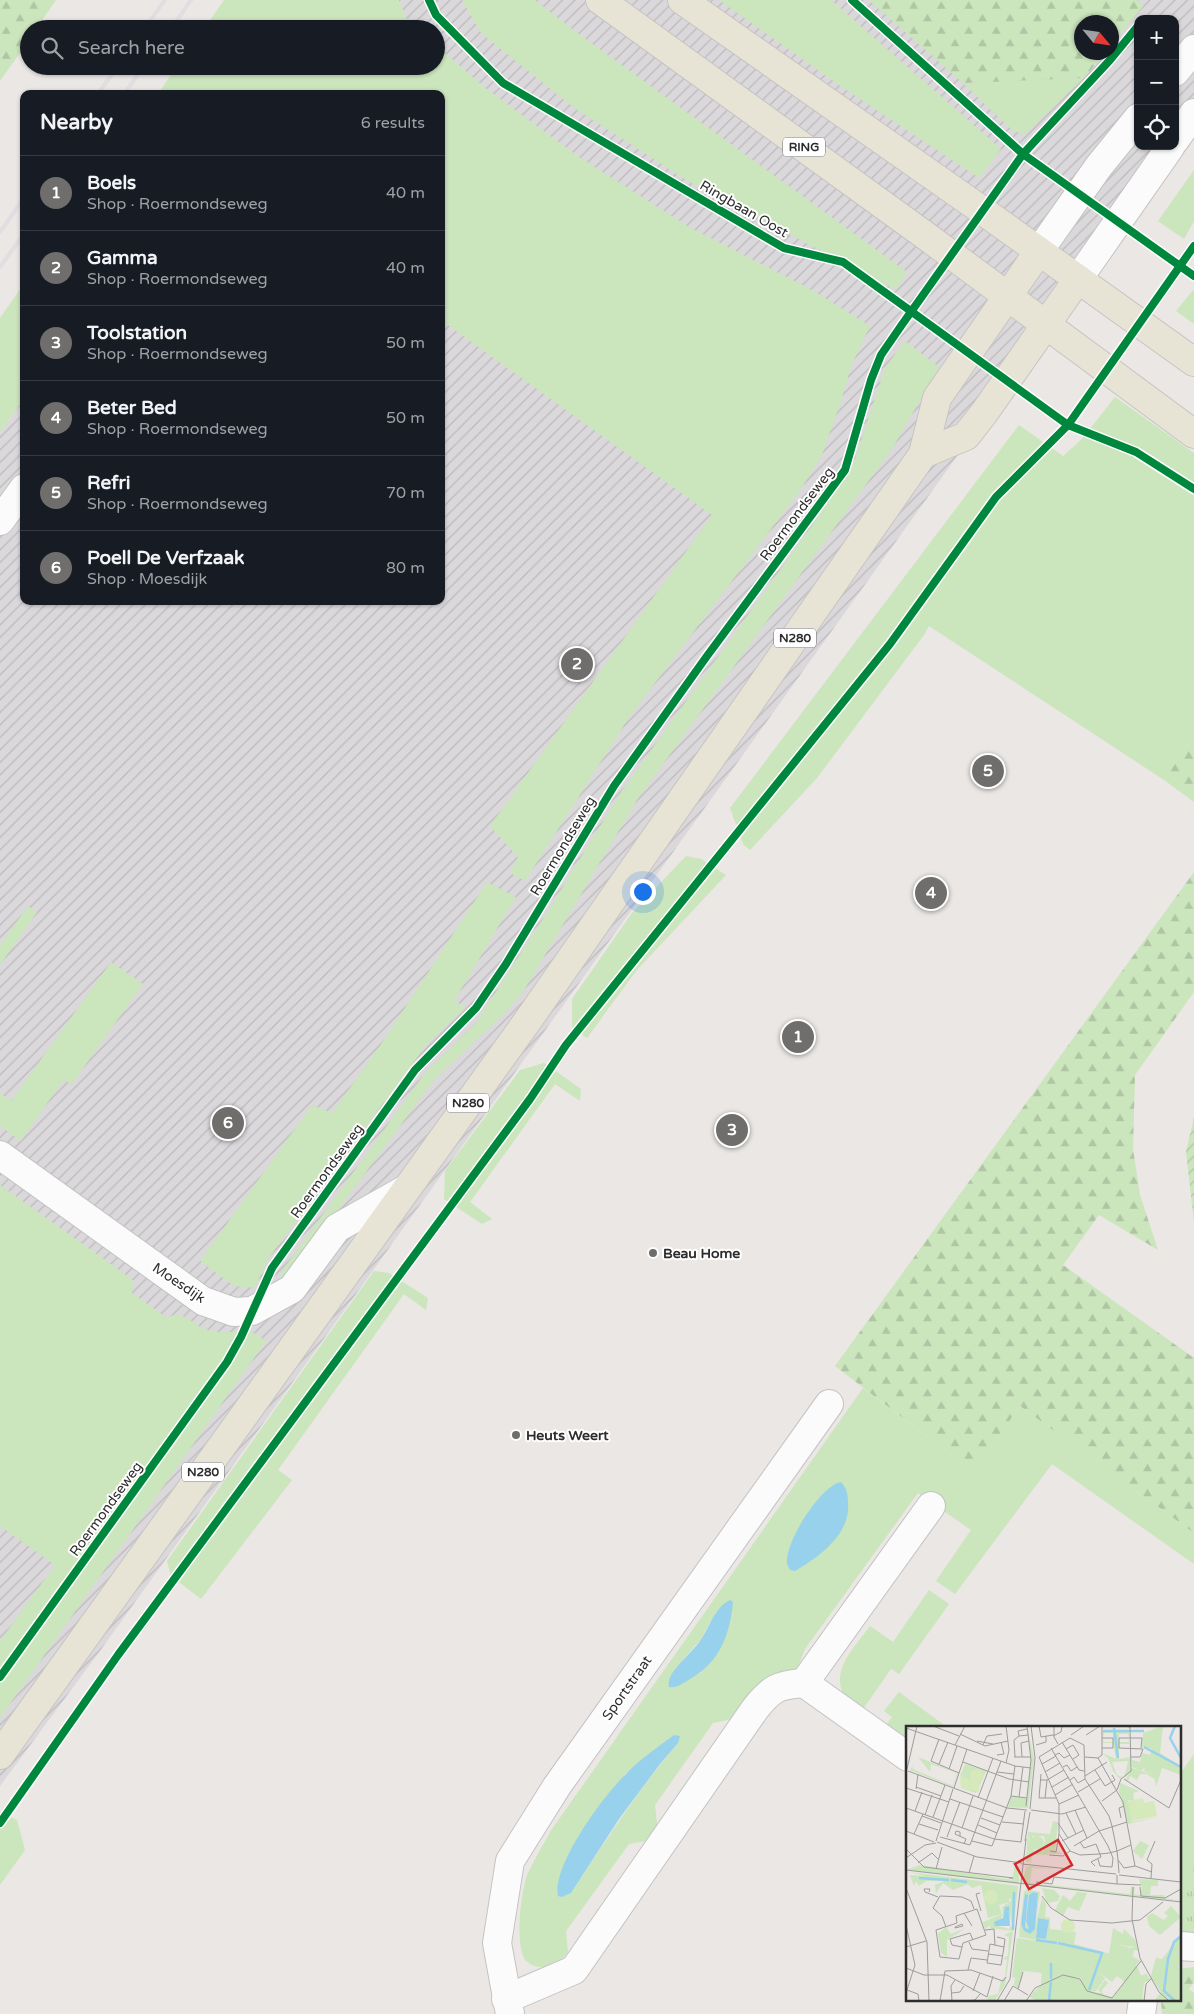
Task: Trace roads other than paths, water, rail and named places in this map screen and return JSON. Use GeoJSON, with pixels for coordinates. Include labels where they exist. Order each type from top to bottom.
{"type":"FeatureCollection","features":[{"type":"Feature","properties":{"kind":"main road","name":"RING"},"geometry":{"type":"LineString","coordinates":[[600,0],[1194,434]]}},
{"type":"Feature","properties":{"kind":"main road"},"geometry":{"type":"LineString","coordinates":[[682,0],[1194,362]]}},
{"type":"Feature","properties":{"kind":"main road","name":"N280"},"geometry":{"type":"LineString","coordinates":[[0,1755],[662,830],[923,454],[937,398],[1039,251]]}},
{"type":"Feature","properties":{"kind":"main road"},"geometry":{"type":"LineString","coordinates":[[923,454],[966,436],[1078,279]]}},
{"type":"Feature","properties":{"kind":"street"},"geometry":{"type":"LineString","coordinates":[[1179,67],[1194,49]]}},
{"type":"Feature","properties":{"kind":"street"},"geometry":{"type":"LineString","coordinates":[[1179,134],[1194,113]]}},
{"type":"Feature","properties":{"kind":"street"},"geometry":{"type":"LineString","coordinates":[[1039,251],[1099,166],[1134,123]]}},
{"type":"Feature","properties":{"kind":"street"},"geometry":{"type":"LineString","coordinates":[[1078,279],[1168,150]]}},
{"type":"Feature","properties":{"kind":"street"},"geometry":{"type":"LineString","coordinates":[[0,521],[20,494]]}},
{"type":"Feature","properties":{"kind":"street","name":"Moesdijk"},"geometry":{"type":"LineString","coordinates":[[0,1155],[203,1301],[234,1312],[252,1310],[292,1289],[337,1228],[406,1189]]}},
{"type":"Feature","properties":{"kind":"street","name":"Sportstraat"},"geometry":{"type":"LineString","coordinates":[[804,1683],[784,1685],[768,1693],[755,1709],[574,1970],[508,2006],[497,1943],[510,1860],[557,1786],[829,1404]]}},
{"type":"Feature","properties":{"kind":"street"},"geometry":{"type":"LineString","coordinates":[[906,1756],[804,1683],[931,1506]]}},
{"type":"Feature","properties":{"kind":"water"},"geometry":{"type":"Polygon","coordinates":[[[841,1482],[847,1494],[848,1514],[839,1534],[814,1559],[795,1571],[790,1570],[787,1564],[788,1554],[798,1529],[824,1493],[833,1485],[841,1482]]]}},
{"type":"Feature","properties":{"kind":"water"},"geometry":{"type":"Polygon","coordinates":[[[730,1600],[733,1602],[729,1626],[726,1637],[716,1656],[700,1672],[680,1685],[669,1687],[669,1679],[673,1672],[699,1643],[720,1607],[730,1600]]]}},
{"type":"Feature","properties":{"kind":"water"},"geometry":{"type":"Polygon","coordinates":[[[674,1735],[680,1736],[678,1743],[619,1819],[571,1893],[562,1897],[558,1896],[558,1883],[563,1867],[571,1849],[593,1814],[631,1769],[674,1735]]]}},
{"type":"Feature","properties":{"kind":"railway"},"geometry":{"type":"LineString","coordinates":[[151,20],[165,0]]}},
{"type":"Feature","properties":{"kind":"railway"},"geometry":{"type":"LineString","coordinates":[[177,20],[191,0]]}},
{"type":"Feature","properties":{"kind":"railway"},"geometry":{"type":"LineString","coordinates":[[101,90],[112,75]]}},
{"type":"Feature","properties":{"kind":"railway"},"geometry":{"type":"LineString","coordinates":[[127,90],[138,75]]}},
{"type":"Feature","properties":{"kind":"railway"},"geometry":{"type":"LineString","coordinates":[[0,232],[20,204]]}},
{"type":"Feature","properties":{"kind":"railway"},"geometry":{"type":"LineString","coordinates":[[0,267],[20,240]]}},
{"type":"Feature","properties":{"kind":"place","name":"Gamma"},"geometry":{"type":"Point","coordinates":[577,664]}},
{"type":"Feature","properties":{"kind":"place","name":"Refri"},"geometry":{"type":"Point","coordinates":[988,771]}},
{"type":"Feature","properties":{"kind":"place","name":"Beter Bed"},"geometry":{"type":"Point","coordinates":[931,893]}},
{"type":"Feature","properties":{"kind":"place","name":"Boels"},"geometry":{"type":"Point","coordinates":[798,1037]}},
{"type":"Feature","properties":{"kind":"place","name":"Poell De Verfzaak"},"geometry":{"type":"Point","coordinates":[228,1123]}},
{"type":"Feature","properties":{"kind":"place","name":"Toolstation"},"geometry":{"type":"Point","coordinates":[732,1130]}},
{"type":"Feature","properties":{"kind":"place","name":"Beau Home"},"geometry":{"type":"Point","coordinates":[653,1253]}},
{"type":"Feature","properties":{"kind":"place","name":"Heuts Weert"},"geometry":{"type":"Point","coordinates":[516,1435]}}]}
